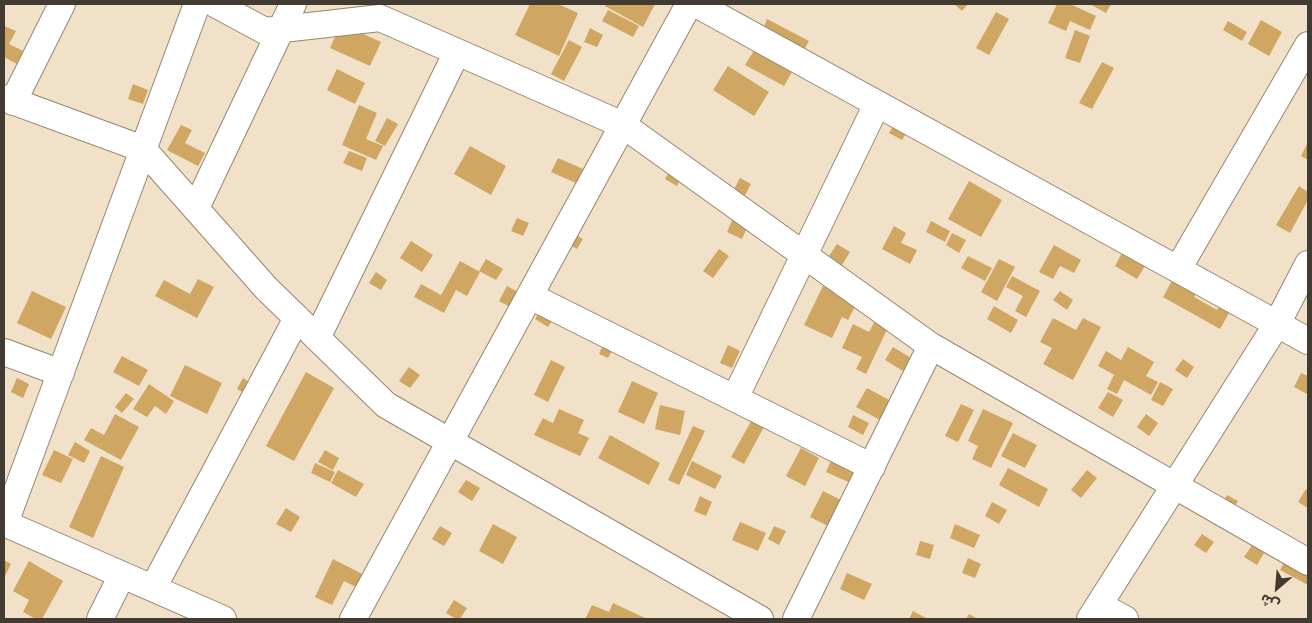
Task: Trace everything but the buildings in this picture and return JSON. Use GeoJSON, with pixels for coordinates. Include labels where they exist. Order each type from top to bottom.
{"type":"FeatureCollection","features":[{"type":"Feature","properties":{"kind":"street"},"geometry":{"type":"LineString","coordinates":[[62,4],[8,100],[143,149],[266,288],[386,405],[760,619]]}},
{"type":"Feature","properties":{"kind":"street"},"geometry":{"type":"LineString","coordinates":[[197,4],[4,523],[223,619]]}},
{"type":"Feature","properties":{"kind":"street"},"geometry":{"type":"LineString","coordinates":[[215,4],[265,31],[380,18],[623,125],[931,346],[1308,562]]}},
{"type":"Feature","properties":{"kind":"street"},"geometry":{"type":"LineString","coordinates":[[196,208],[293,4]]}},
{"type":"Feature","properties":{"kind":"street"},"geometry":{"type":"LineString","coordinates":[[353,619],[689,4]]}},
{"type":"Feature","properties":{"kind":"street"},"geometry":{"type":"LineString","coordinates":[[696,4],[1308,341]]}},
{"type":"Feature","properties":{"kind":"street"},"geometry":{"type":"LineString","coordinates":[[1178,269],[1308,45]]}},
{"type":"Feature","properties":{"kind":"street"},"geometry":{"type":"LineString","coordinates":[[317,338],[457,52]]}},
{"type":"Feature","properties":{"kind":"street"},"geometry":{"type":"LineString","coordinates":[[735,398],[877,104]]}},
{"type":"Feature","properties":{"kind":"street"},"geometry":{"type":"LineString","coordinates":[[1125,619],[1094,612],[1277,324],[1308,264]]}},
{"type":"Feature","properties":{"kind":"street"},"geometry":{"type":"LineString","coordinates":[[530,296],[872,466]]}},
{"type":"Feature","properties":{"kind":"street"},"geometry":{"type":"LineString","coordinates":[[153,588],[297,318]]}},
{"type":"Feature","properties":{"kind":"street"},"geometry":{"type":"LineString","coordinates":[[796,619],[931,346]]}},
{"type":"Feature","properties":{"kind":"street"},"geometry":{"type":"LineString","coordinates":[[4,352],[61,373]]}},
{"type":"Feature","properties":{"kind":"street"},"geometry":{"type":"LineString","coordinates":[[100,619],[122,575]]}}]}
